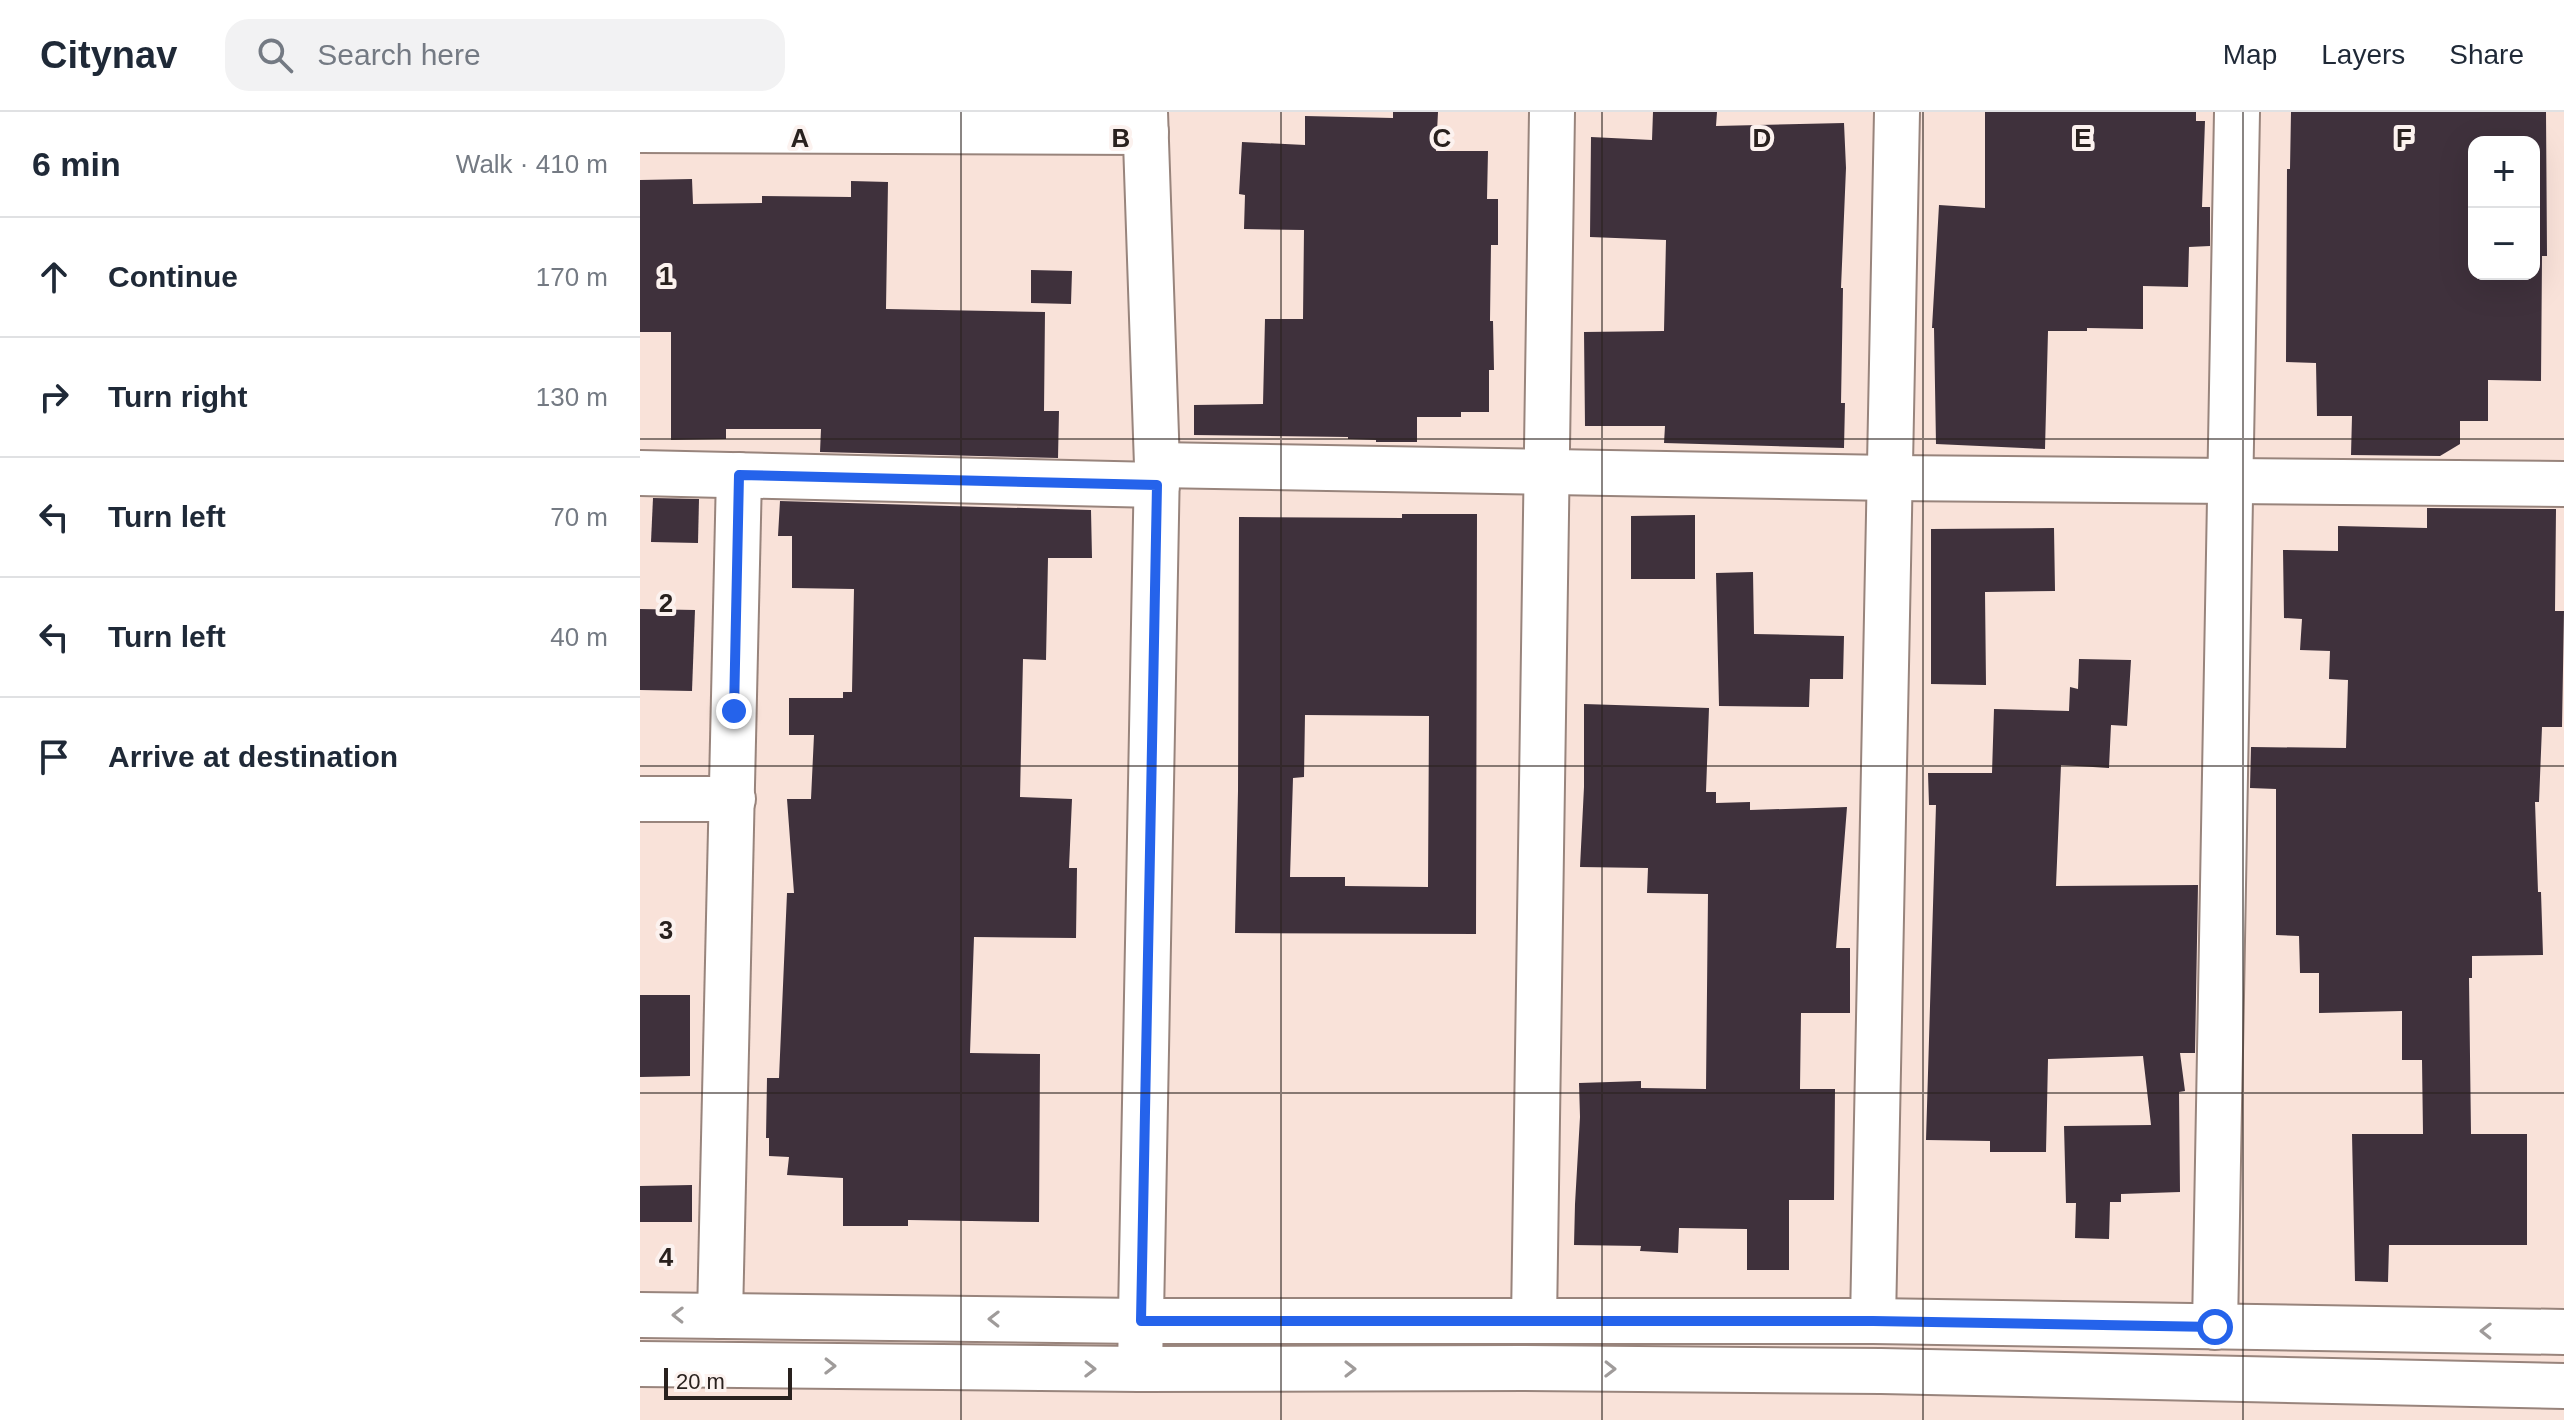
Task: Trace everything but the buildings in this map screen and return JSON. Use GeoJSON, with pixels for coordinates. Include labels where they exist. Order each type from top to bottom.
{"type":"FeatureCollection","features":[{"type":"Feature","properties":{"kind":"street"},"geometry":{"type":"LineString","coordinates":[[1534,1321],[1552,112]]}},
{"type":"Feature","properties":{"kind":"street"},"geometry":{"type":"LineString","coordinates":[[1873,1321],[1897,112]]}},
{"type":"Feature","properties":{"kind":"street"},"geometry":{"type":"LineString","coordinates":[[2215,1327],[2237,112]]}},
{"type":"Feature","properties":{"kind":"street"},"geometry":{"type":"LineString","coordinates":[[640,130],[730,121],[1145,122],[1157,475],[1140,1369]]}},
{"type":"Feature","properties":{"kind":"street"},"geometry":{"type":"LineString","coordinates":[[640,473],[1157,475],[1547,472],[2564,484]]}},
{"type":"Feature","properties":{"kind":"street"},"geometry":{"type":"LineString","coordinates":[[720,1316],[739,475]]}},
{"type":"Feature","properties":{"kind":"street"},"geometry":{"type":"LineString","coordinates":[[640,799],[733,799]]}},
{"type":"Feature","properties":{"kind":"street"},"geometry":{"type":"LineString","coordinates":[[640,1315],[1141,1321],[1873,1321],[2564,1332]]}},
{"type":"Feature","properties":{"kind":"street"},"geometry":{"type":"LineString","coordinates":[[640,1364],[1865,1371],[2564,1386]]}},
{"type":"Feature","properties":{"kind":"route"},"geometry":{"type":"LineString","coordinates":[[734,711],[739,475],[1157,485],[1141,1321],[1873,1321],[2215,1327]]}}]}
